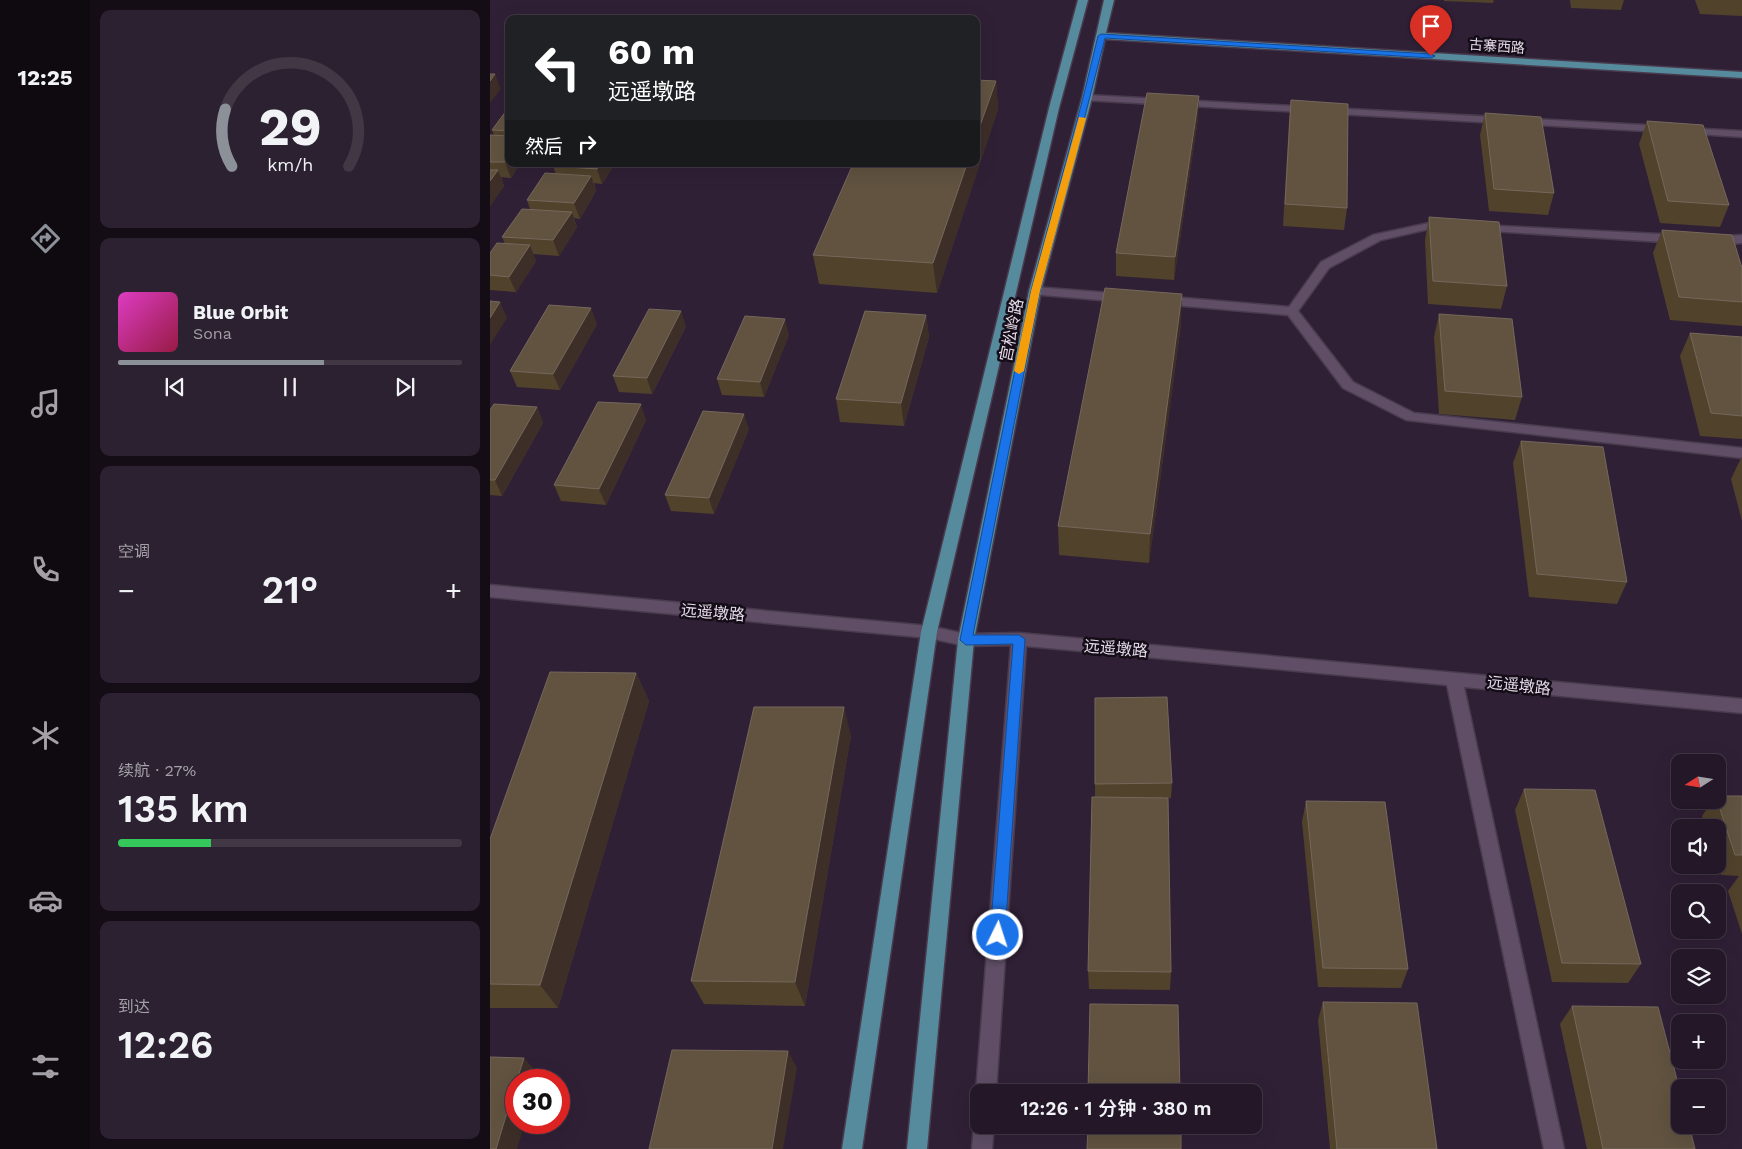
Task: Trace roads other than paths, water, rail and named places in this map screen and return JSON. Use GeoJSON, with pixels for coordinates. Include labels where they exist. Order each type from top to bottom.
{"type":"FeatureCollection","features":[{"type":"Feature","properties":{"kind":"main road"},"geometry":{"type":"LineString","coordinates":[[852,1149],[929,632],[1054,108],[1083,0]]}},
{"type":"Feature","properties":{"kind":"main road","name":"宫松岭路"},"geometry":{"type":"LineString","coordinates":[[917,1149],[966,640],[1035,291],[1087,98],[1110,0]]}},
{"type":"Feature","properties":{"kind":"main road","name":"古寨西路"},"geometry":{"type":"LineString","coordinates":[[1101,36],[1742,75]]}},
{"type":"Feature","properties":{"kind":"street"},"geometry":{"type":"LineString","coordinates":[[1087,98],[1742,134]]}},
{"type":"Feature","properties":{"kind":"street"},"geometry":{"type":"LineString","coordinates":[[1292,311],[1325,265],[1377,237],[1429,226],[1723,242],[1742,239]]}},
{"type":"Feature","properties":{"kind":"street"},"geometry":{"type":"LineString","coordinates":[[1035,291],[1292,311],[1348,385],[1411,417],[1742,453]]}},
{"type":"Feature","properties":{"kind":"street","name":"远遥墩路"},"geometry":{"type":"LineString","coordinates":[[490,591],[929,632],[966,640],[1019,639],[1742,706]]}},
{"type":"Feature","properties":{"kind":"street"},"geometry":{"type":"LineString","coordinates":[[987,1084],[1019,639]]}},
{"type":"Feature","properties":{"kind":"street"},"geometry":{"type":"LineString","coordinates":[[1454,678],[1554,1149]]}},
{"type":"Feature","properties":{"kind":"street"},"geometry":{"type":"LineString","coordinates":[[982,1149],[983,1134]]}}]}
